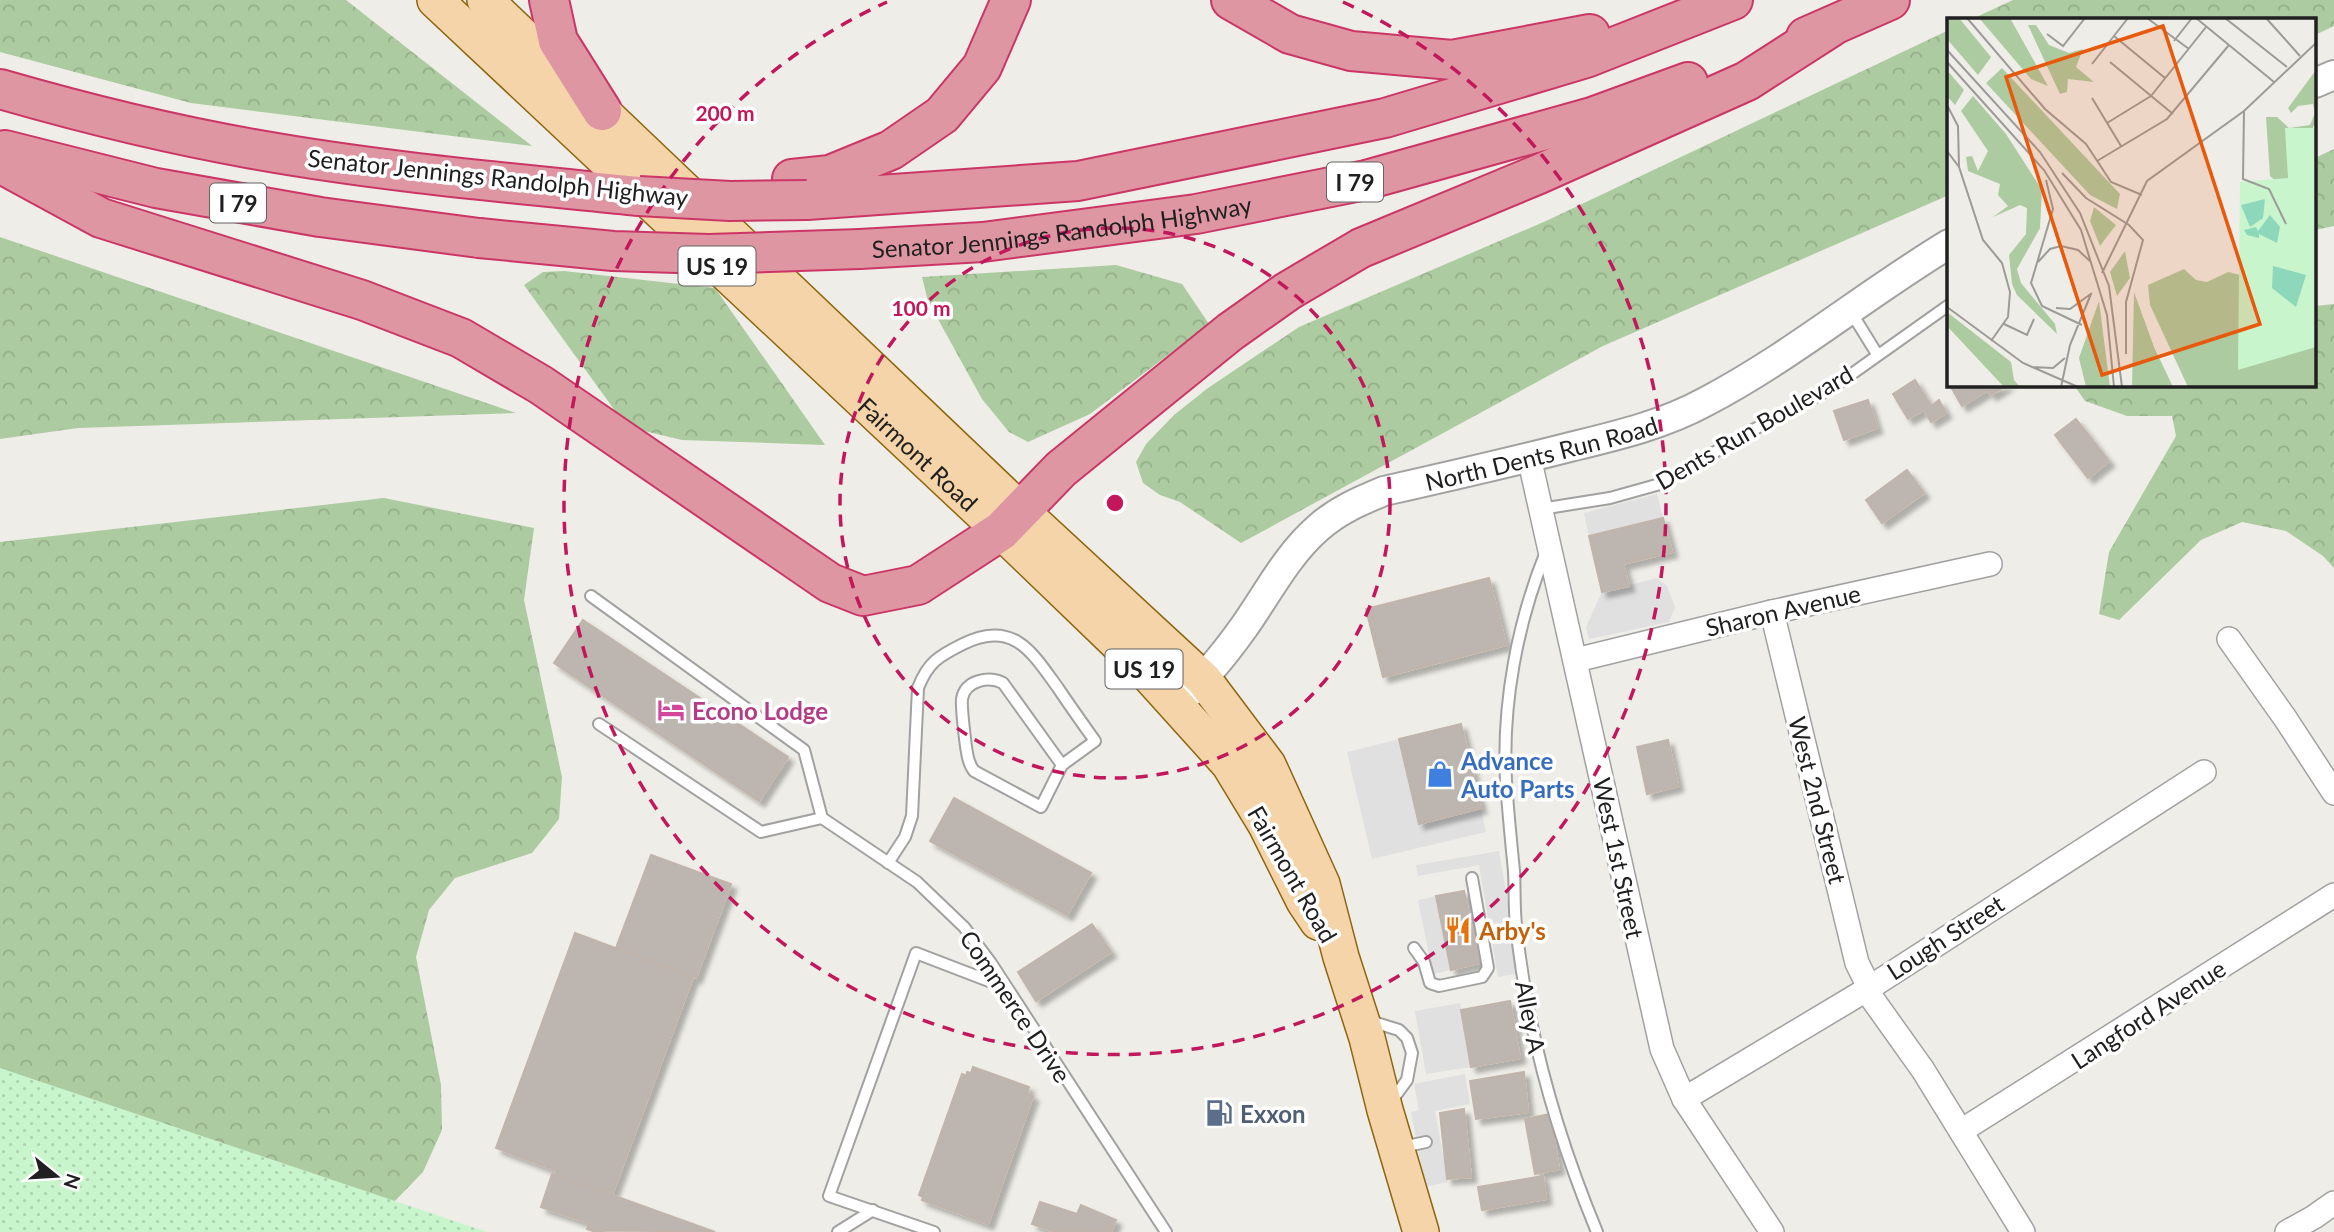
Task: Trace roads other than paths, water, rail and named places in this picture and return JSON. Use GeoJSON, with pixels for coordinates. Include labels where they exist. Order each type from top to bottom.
{"type":"FeatureCollection","features":[{"type":"Feature","properties":{"kind":"highway"},"geometry":{"type":"LineString","coordinates":[[549,0],[558,41],[602,111]]}},
{"type":"Feature","properties":{"kind":"highway"},"geometry":{"type":"LineString","coordinates":[[799,190],[891,150],[942,116],[982,67],[1011,0]]}},
{"type":"Feature","properties":{"kind":"highway"},"geometry":{"type":"LineString","coordinates":[[1231,0],[1290,34],[1351,51],[1452,60],[1593,34],[1730,0]]}},
{"type":"Feature","properties":{"kind":"highway","name":"Senator Jennings Randolph Highway"},"geometry":{"type":"LineString","coordinates":[[0,89],[65,108],[253,149],[411,172],[639,196],[1078,181],[1385,118],[1586,58],[1730,0]]}},
{"type":"Feature","properties":{"kind":"highway","name":"Senator Jennings Randolph Highway"},"geometry":{"type":"LineString","coordinates":[[0,148],[156,188],[320,217],[479,238],[613,251],[709,254],[983,242],[1196,214],[1366,180],[1592,117],[1831,27],[1890,0]]}},
{"type":"Feature","properties":{"kind":"highway"},"geometry":{"type":"LineString","coordinates":[[0,163],[101,218],[362,300],[461,338],[541,385],[830,583],[863,596],[918,585],[1010,520],[1061,469],[1230,332],[1288,291],[1361,248],[1747,81],[1831,27]]}},
{"type":"Feature","properties":{"kind":"main road","name":"Fairmont Road"},"geometry":{"type":"LineString","coordinates":[[435,0],[1010,520],[1203,680],[1268,765],[1322,884],[1385,1110],[1411,1145],[1421,1232]]}},
{"type":"Feature","properties":{"kind":"main road","name":"Fairmont Road"},"geometry":{"type":"LineString","coordinates":[[485,0],[602,111],[1010,520],[1087,613],[1177,704],[1229,764],[1266,825],[1304,901],[1341,957]]}},
{"type":"Feature","properties":{"kind":"street"},"geometry":{"type":"LineString","coordinates":[[2316,83],[2334,75]]}},
{"type":"Feature","properties":{"kind":"street","name":"North Dents Run Road"},"geometry":{"type":"LineString","coordinates":[[1177,704],[1203,680],[1245,626],[1287,561],[1318,528],[1347,507],[1384,491],[1625,433],[1672,417],[1704,403],[1773,362],[1947,245]]}},
{"type":"Feature","properties":{"kind":"street","name":"West 1st Street"},"geometry":{"type":"LineString","coordinates":[[1529,457],[1662,1049],[1684,1099],[1772,1232]]}},
{"type":"Feature","properties":{"kind":"street","name":"Sharon Avenue"},"geometry":{"type":"LineString","coordinates":[[1576,660],[1772,612],[1990,564]]}},
{"type":"Feature","properties":{"kind":"street","name":"West 2nd Street"},"geometry":{"type":"LineString","coordinates":[[1772,612],[1857,963],[1867,988],[1923,1070],[2023,1232]]}},
{"type":"Feature","properties":{"kind":"street"},"geometry":{"type":"LineString","coordinates":[[2229,639],[2334,793]]}},
{"type":"Feature","properties":{"kind":"street","name":"Lough Street"},"geometry":{"type":"LineString","coordinates":[[1684,1099],[1867,988],[2204,772]]}},
{"type":"Feature","properties":{"kind":"street","name":"Langford Avenue"},"geometry":{"type":"LineString","coordinates":[[1961,1132],[2334,895]]}},
{"type":"Feature","properties":{"kind":"street"},"geometry":{"type":"LineString","coordinates":[[2287,1232],[2320,1225],[2334,1203]]}},
{"type":"Feature","properties":{"kind":"lane","name":"Dents Run Boulevard"},"geometry":{"type":"LineString","coordinates":[[1541,509],[1610,498],[1660,484],[1832,388],[1947,306]]}},
{"type":"Feature","properties":{"kind":"lane"},"geometry":{"type":"LineString","coordinates":[[1849,309],[1877,354]]}},
{"type":"Feature","properties":{"kind":"lane","name":"Alley A"},"geometry":{"type":"LineString","coordinates":[[1548,546],[1535,578],[1509,690],[1506,779],[1515,921],[1529,1015],[1541,1067],[1575,1179],[1597,1232]]}},
{"type":"Feature","properties":{"kind":"lane"},"geometry":{"type":"LineString","coordinates":[[591,596],[804,750],[822,818],[761,832],[599,724]]}},
{"type":"Feature","properties":{"kind":"lane"},"geometry":{"type":"LineString","coordinates":[[888,863],[905,837],[912,816],[918,688],[926,669],[941,655],[968,641],[989,635],[1013,638],[1030,650],[1095,741],[1062,765],[1041,807],[974,771],[969,761],[962,698],[968,688],[978,681],[993,678],[1003,683],[1062,765]]}},
{"type":"Feature","properties":{"kind":"lane","name":"Commerce Drive"},"geometry":{"type":"LineString","coordinates":[[822,818],[917,882],[964,927],[1008,989],[1166,1232]]}},
{"type":"Feature","properties":{"kind":"lane"},"geometry":{"type":"LineString","coordinates":[[1414,948],[1424,962],[1430,983],[1439,986],[1482,977],[1488,968],[1472,878]]}},
{"type":"Feature","properties":{"kind":"lane"},"geometry":{"type":"LineString","coordinates":[[934,1232],[830,1196],[916,953],[1008,989]]}},
{"type":"Feature","properties":{"kind":"lane"},"geometry":{"type":"LineString","coordinates":[[838,1232],[873,1210]]}},
{"type":"Feature","properties":{"kind":"place","name":"Econo Lodge"},"geometry":{"type":"Point","coordinates":[671,710]}},
{"type":"Feature","properties":{"kind":"place","name":"Advance Auto Parts"},"geometry":{"type":"Point","coordinates":[1440,774]}},
{"type":"Feature","properties":{"kind":"place","name":"Arby's"},"geometry":{"type":"Point","coordinates":[1458,930]}},
{"type":"Feature","properties":{"kind":"place","name":"Exxon"},"geometry":{"type":"Point","coordinates":[1219,1113]}}]}
